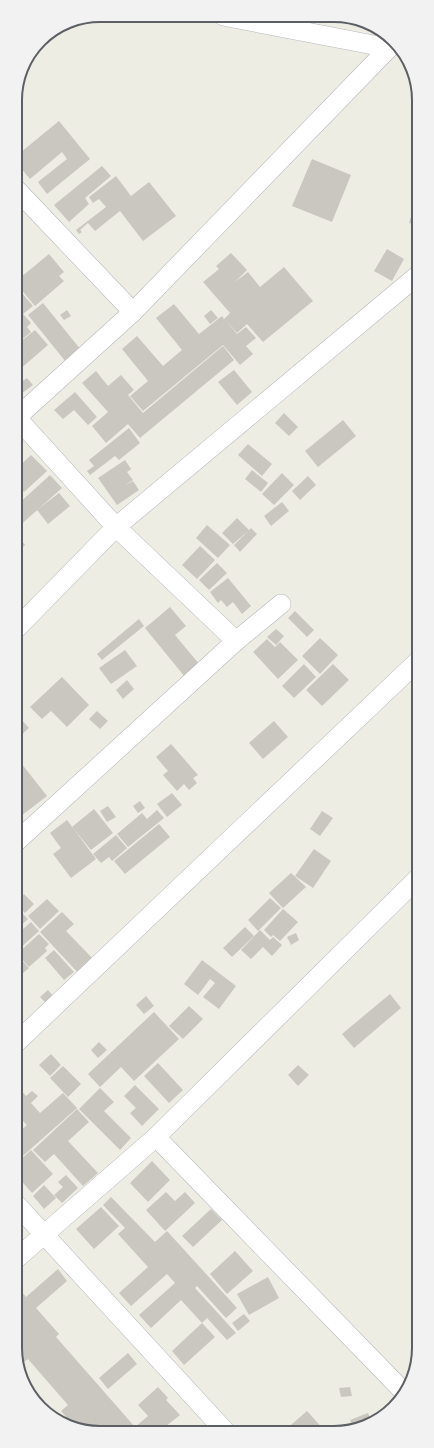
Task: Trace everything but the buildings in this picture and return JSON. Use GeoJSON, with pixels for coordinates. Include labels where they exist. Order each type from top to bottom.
{"type":"FeatureCollection","features":[{"type":"Feature","properties":{"kind":"street"},"geometry":{"type":"LineString","coordinates":[[259,22],[387,43]]}},
{"type":"Feature","properties":{"kind":"street"},"geometry":{"type":"LineString","coordinates":[[22,413],[132,312],[389,46]]}},
{"type":"Feature","properties":{"kind":"street"},"geometry":{"type":"LineString","coordinates":[[22,195],[132,312]]}},
{"type":"Feature","properties":{"kind":"street"},"geometry":{"type":"LineString","coordinates":[[22,623],[116,527],[412,280]]}},
{"type":"Feature","properties":{"kind":"street"},"geometry":{"type":"LineString","coordinates":[[22,425],[116,527],[236,641]]}},
{"type":"Feature","properties":{"kind":"street"},"geometry":{"type":"LineString","coordinates":[[22,837],[236,641],[281,604]]}},
{"type":"Feature","properties":{"kind":"street"},"geometry":{"type":"LineString","coordinates":[[22,1037],[412,666]]}},
{"type":"Feature","properties":{"kind":"street"},"geometry":{"type":"LineString","coordinates":[[22,1253],[156,1137],[412,884]]}},
{"type":"Feature","properties":{"kind":"street"},"geometry":{"type":"LineString","coordinates":[[156,1137],[401,1389]]}},
{"type":"Feature","properties":{"kind":"street"},"geometry":{"type":"LineString","coordinates":[[22,1211],[220,1426]]}}]}
